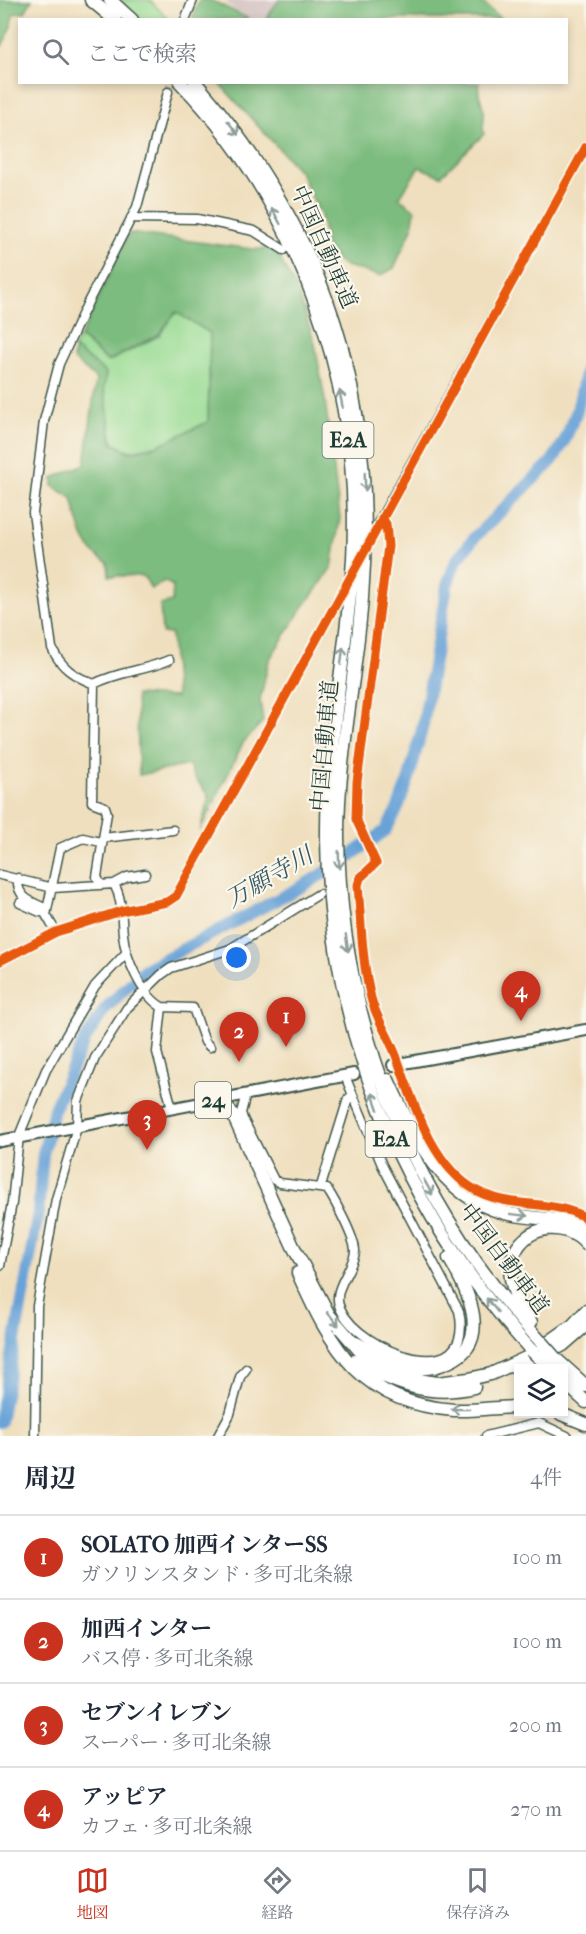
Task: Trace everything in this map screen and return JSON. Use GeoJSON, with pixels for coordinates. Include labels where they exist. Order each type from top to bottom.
{"type":"FeatureCollection","features":[{"type":"Feature","properties":{"kind":"highway"},"geometry":{"type":"LineString","coordinates":[[92,0],[113,18]]}},
{"type":"Feature","properties":{"kind":"highway"},"geometry":{"type":"LineString","coordinates":[[110,0],[130,18]]}},
{"type":"Feature","properties":{"kind":"highway","name":"中国自動車道"},"geometry":{"type":"LineString","coordinates":[[182,84],[240,157],[283,230],[317,307],[343,406],[352,474],[352,559],[332,749],[333,837],[351,974],[375,1065],[390,1106],[424,1181],[467,1252],[551,1364]]}},
{"type":"Feature","properties":{"kind":"highway","name":"中国自動車道"},"geometry":{"type":"LineString","coordinates":[[197,84],[250,151],[295,225],[329,303],[342,345],[357,413],[365,473],[365,558],[344,750],[324,894],[340,976],[364,1069],[395,1148],[428,1212],[482,1293],[536,1346]]}},
{"type":"Feature","properties":{"kind":"highway"},"geometry":{"type":"LineString","coordinates":[[351,974],[388,1081],[412,1129],[444,1178],[468,1198],[496,1211],[563,1220],[586,1231]]}},
{"type":"Feature","properties":{"kind":"highway"},"geometry":{"type":"LineString","coordinates":[[222,1099],[233,1115],[293,1246],[329,1315],[367,1359],[388,1371],[412,1379],[454,1382],[491,1374],[528,1357],[572,1326],[586,1311]]}},
{"type":"Feature","properties":{"kind":"highway"},"geometry":{"type":"LineString","coordinates":[[222,1099],[226,1119],[321,1324],[342,1355],[364,1379],[389,1394],[425,1406],[455,1410],[514,1407]]}},
{"type":"Feature","properties":{"kind":"highway"},"geometry":{"type":"LineString","coordinates":[[353,1341],[413,1368],[432,1368],[444,1364],[457,1359],[468,1349],[475,1330],[469,1300],[459,1276],[431,1229],[428,1212]]}},
{"type":"Feature","properties":{"kind":"highway"},"geometry":{"type":"LineString","coordinates":[[536,1346],[538,1330],[528,1319],[515,1292],[511,1269],[514,1253],[529,1236],[549,1227],[572,1232],[586,1244]]}},
{"type":"Feature","properties":{"kind":"highway"},"geometry":{"type":"LineString","coordinates":[[529,1364],[563,1345],[586,1325]]}},
{"type":"Feature","properties":{"kind":"highway"},"geometry":{"type":"LineString","coordinates":[[342,1355],[393,1383],[440,1392],[471,1387],[514,1371]]}},
{"type":"Feature","properties":{"kind":"highway","name":"中国自動車道"},"geometry":{"type":"LineString","coordinates":[[568,1375],[586,1386]]}},
{"type":"Feature","properties":{"kind":"highway"},"geometry":{"type":"LineString","coordinates":[[568,1386],[586,1402]]}},
{"type":"Feature","properties":{"kind":"highway"},"geometry":{"type":"LineString","coordinates":[[568,1416],[586,1424]]}},
{"type":"Feature","properties":{"kind":"main road"},"geometry":{"type":"LineString","coordinates":[[396,1064],[586,1030]]}},
{"type":"Feature","properties":{"kind":"main road","name":"24"},"geometry":{"type":"LineString","coordinates":[[0,1141],[350,1075]]}},
{"type":"Feature","properties":{"kind":"street"},"geometry":{"type":"LineString","coordinates":[[186,18],[193,0]]}},
{"type":"Feature","properties":{"kind":"street"},"geometry":{"type":"LineString","coordinates":[[94,684],[66,669],[58,662],[52,648],[33,513],[44,421],[59,364],[142,195],[168,92]]}},
{"type":"Feature","properties":{"kind":"street"},"geometry":{"type":"LineString","coordinates":[[586,147],[379,522],[387,524],[388,546],[357,782],[358,822],[376,863],[360,878],[358,885],[363,949],[376,1015],[428,1136],[448,1165],[474,1189],[494,1199],[566,1210],[586,1218]]}},
{"type":"Feature","properties":{"kind":"street"},"geometry":{"type":"LineString","coordinates":[[131,219],[197,219],[254,231],[284,250]]}},
{"type":"Feature","properties":{"kind":"street"},"geometry":{"type":"LineString","coordinates":[[0,961],[56,932],[121,911],[167,902],[176,896],[337,601]]}},
{"type":"Feature","properties":{"kind":"street"},"geometry":{"type":"LineString","coordinates":[[94,684],[109,676],[149,670],[169,660]]}},
{"type":"Feature","properties":{"kind":"street"},"geometry":{"type":"LineString","coordinates":[[94,684],[92,802],[105,807],[107,813],[97,878],[100,883]]}},
{"type":"Feature","properties":{"kind":"street"},"geometry":{"type":"LineString","coordinates":[[46,912],[60,848],[83,838],[102,840],[173,830]]}},
{"type":"Feature","properties":{"kind":"street"},"geometry":{"type":"LineString","coordinates":[[0,875],[52,888],[90,887],[100,883],[114,884],[127,877],[145,874]]}},
{"type":"Feature","properties":{"kind":"street"},"geometry":{"type":"LineString","coordinates":[[18,878],[18,886],[23,897],[46,912],[56,932]]}},
{"type":"Feature","properties":{"kind":"street"},"geometry":{"type":"LineString","coordinates":[[114,884],[128,956],[144,987],[162,1007],[193,1008],[205,1042],[210,1047]]}},
{"type":"Feature","properties":{"kind":"street"},"geometry":{"type":"LineString","coordinates":[[35,1436],[37,1306],[56,1199],[86,1075],[127,1008],[144,987],[171,968],[230,949],[324,894]]}},
{"type":"Feature","properties":{"kind":"street"},"geometry":{"type":"LineString","coordinates":[[20,903],[46,912]]}},
{"type":"Feature","properties":{"kind":"street"},"geometry":{"type":"LineString","coordinates":[[0,1266],[23,1136],[46,1070],[95,986],[128,956]]}},
{"type":"Feature","properties":{"kind":"street"},"geometry":{"type":"LineString","coordinates":[[162,1007],[157,1052],[172,1107]]}},
{"type":"Feature","properties":{"kind":"street"},"geometry":{"type":"LineString","coordinates":[[246,1094],[241,1113],[274,1180],[280,1183],[321,1186],[331,1194],[355,1246],[353,1259],[338,1295],[339,1307],[343,1313],[374,1341],[411,1359],[437,1358],[451,1352],[462,1333],[459,1311],[382,1165],[352,1096],[350,1075]]}},
{"type":"Feature","properties":{"kind":"street"},"geometry":{"type":"LineString","coordinates":[[321,1186],[331,1148],[348,1100],[352,1096]]}},
{"type":"Feature","properties":{"kind":"street"},"geometry":{"type":"LineString","coordinates":[[218,1436],[230,1414],[240,1377],[246,1370]]}},
{"type":"Feature","properties":{"kind":"street"},"geometry":{"type":"LineString","coordinates":[[486,1436],[539,1423],[567,1436]]}},
{"type":"Feature","properties":{"kind":"shaded area"},"geometry":{"type":"Polygon","coordinates":[[[228,0],[278,0],[269,18],[248,18],[227,3],[228,0]]]}},
{"type":"Feature","properties":{"kind":"green space"},"geometry":{"type":"Polygon","coordinates":[[[0,0],[32,0],[25,12],[13,14],[10,31],[0,49],[0,0]]]}},
{"type":"Feature","properties":{"kind":"green space"},"geometry":{"type":"Polygon","coordinates":[[[118,0],[150,0],[167,18],[140,18],[118,0]]]}},
{"type":"Feature","properties":{"kind":"green space"},"geometry":{"type":"Polygon","coordinates":[[[199,0],[211,0],[247,18],[192,18],[199,0]]]}},
{"type":"Feature","properties":{"kind":"green space"},"geometry":{"type":"Polygon","coordinates":[[[279,0],[479,0],[500,18],[267,18],[279,0]]]}},
{"type":"Feature","properties":{"kind":"green space"},"geometry":{"type":"Polygon","coordinates":[[[220,84],[479,84],[478,91],[484,113],[484,134],[441,176],[419,167],[399,198],[415,210],[412,228],[394,268],[380,276],[343,265],[335,259],[326,247],[321,216],[300,172],[220,84]]]}},
{"type":"Feature","properties":{"kind":"green space"},"geometry":{"type":"Polygon","coordinates":[[[129,233],[252,249],[275,249],[298,292],[315,344],[325,400],[340,518],[332,568],[299,613],[269,660],[260,700],[263,721],[243,743],[200,831],[209,796],[194,777],[189,765],[139,775],[136,695],[176,697],[171,634],[162,633],[160,605],[172,602],[173,586],[164,581],[151,589],[144,576],[109,576],[108,563],[99,558],[87,544],[72,498],[53,486],[53,478],[85,464],[96,379],[73,359],[74,348],[106,373],[104,388],[112,444],[130,452],[156,446],[208,422],[210,333],[176,312],[158,335],[108,361],[80,337],[129,233]]]}},
{"type":"Feature","properties":{"kind":"green space"},"geometry":{"type":"Polygon","coordinates":[[[176,312],[210,333],[208,422],[156,446],[130,451],[113,443],[104,388],[106,373],[74,348],[80,337],[108,362],[159,336],[176,312]]]}},
{"type":"Feature","properties":{"kind":"waterway","name":"万願寺川"},"geometry":{"type":"LineString","coordinates":[[0,1422],[38,1214],[43,1154],[54,1109],[83,1043],[105,1009],[145,969],[299,888],[336,866],[385,831],[397,810],[409,778],[423,725],[447,585],[456,561],[475,537],[552,461],[564,442],[577,411],[586,370]]}},
{"type":"Feature","properties":{"kind":"tunnel"},"geometry":{"type":"LineString","coordinates":[[168,92],[170,84]]}},
{"type":"Feature","properties":{"kind":"tunnel"},"geometry":{"type":"LineString","coordinates":[[365,548],[377,525]]}},
{"type":"Feature","properties":{"kind":"tunnel"},"geometry":{"type":"LineString","coordinates":[[337,601],[349,578]]}},
{"type":"Feature","properties":{"kind":"cycle path"},"geometry":{"type":"LineString","coordinates":[[0,961],[56,932],[121,911],[167,902],[176,896],[586,147]]}},
{"type":"Feature","properties":{"kind":"cycle path"},"geometry":{"type":"LineString","coordinates":[[382,518],[386,524],[388,546],[357,782],[356,819],[376,863],[360,878],[358,885],[364,956],[371,998],[418,1115],[436,1151],[448,1167],[461,1180],[490,1197],[560,1208],[586,1218]]}},
{"type":"Feature","properties":{"kind":"place","name":"アッピア"},"geometry":{"type":"Point","coordinates":[521,1021]}},
{"type":"Feature","properties":{"kind":"place","name":"SOLATO 加西インターSS"},"geometry":{"type":"Point","coordinates":[286,1047]}},
{"type":"Feature","properties":{"kind":"place","name":"加西インター"},"geometry":{"type":"Point","coordinates":[239,1062]}},
{"type":"Feature","properties":{"kind":"place","name":"セブンイレブン"},"geometry":{"type":"Point","coordinates":[147,1150]}}]}
